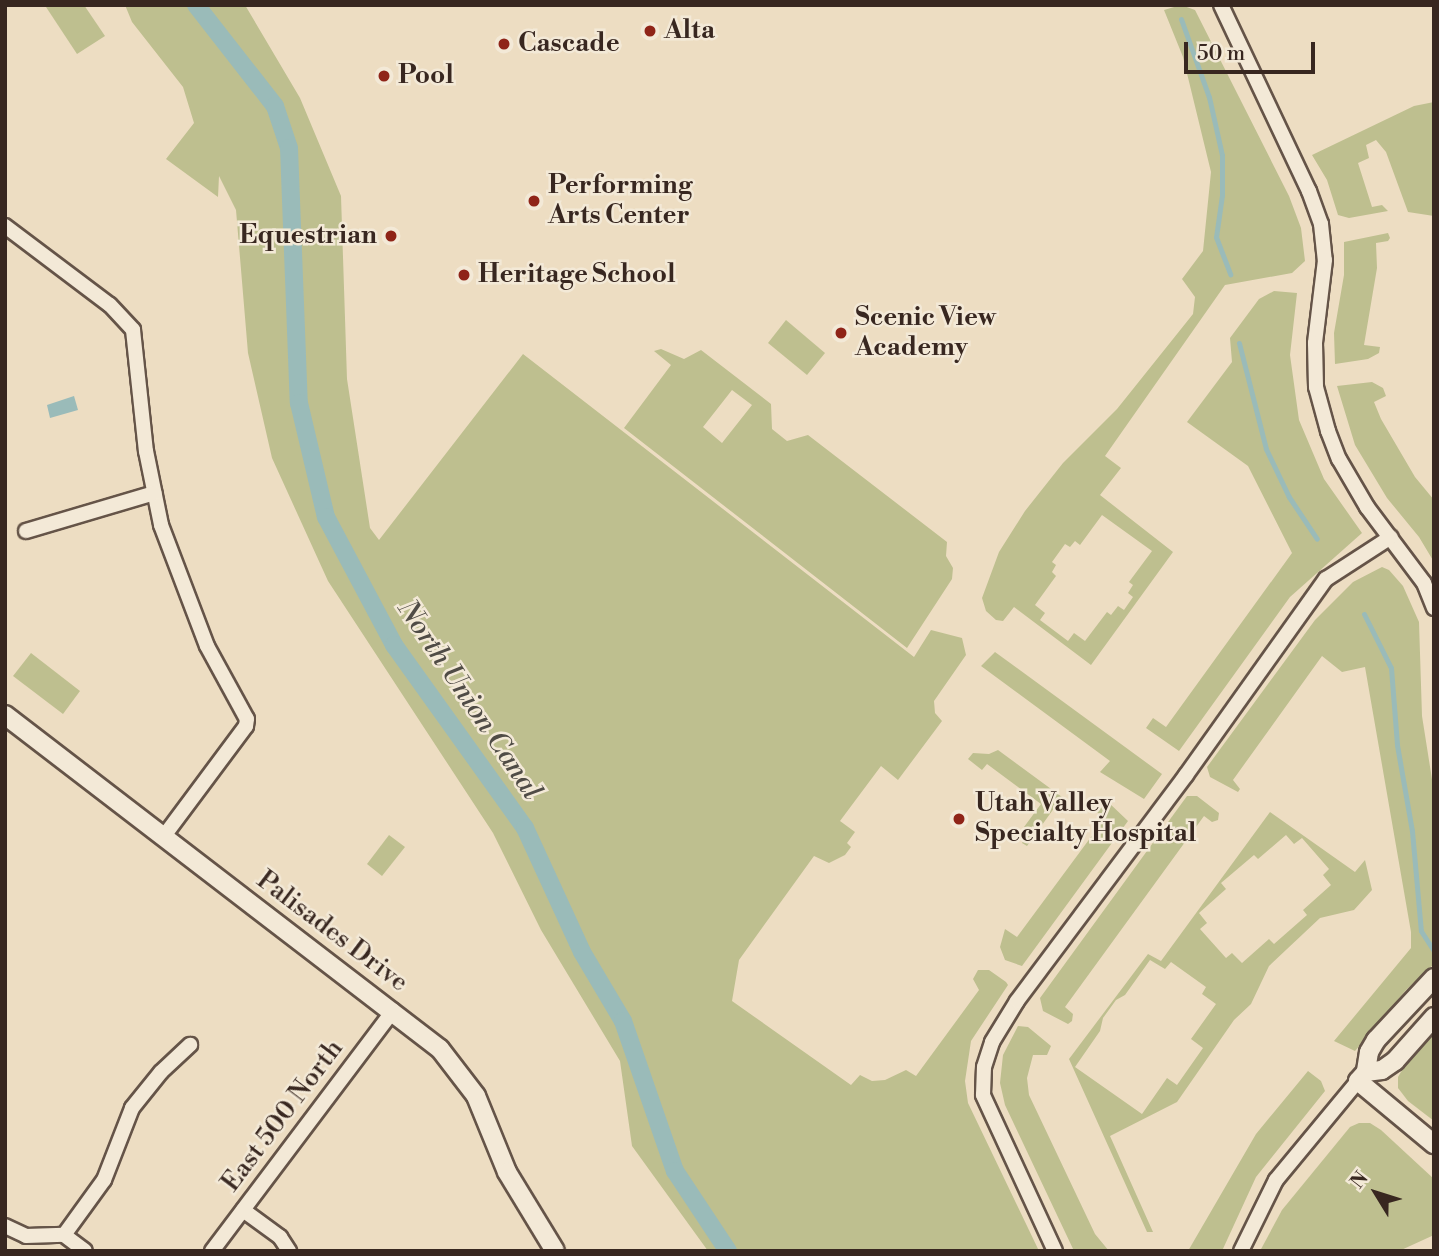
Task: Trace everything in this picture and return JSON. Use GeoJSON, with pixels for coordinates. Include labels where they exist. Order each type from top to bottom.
{"type":"FeatureCollection","features":[{"type":"Feature","properties":{"kind":"street"},"geometry":{"type":"LineString","coordinates":[[1221,5],[1309,191],[1321,224],[1325,260],[1315,343],[1316,387],[1339,459],[1367,507],[1424,583],[1434,608]]}},
{"type":"Feature","properties":{"kind":"street"},"geometry":{"type":"LineString","coordinates":[[5,226],[110,306],[133,330],[146,451],[170,552],[207,646],[242,705],[247,719],[246,726],[164,836]]}},
{"type":"Feature","properties":{"kind":"street"},"geometry":{"type":"LineString","coordinates":[[26,531],[154,493]]}},
{"type":"Feature","properties":{"kind":"street"},"geometry":{"type":"LineString","coordinates":[[1055,1251],[983,1095],[985,1067],[992,1042],[1017,1001],[1179,785],[1326,579],[1391,537]]}},
{"type":"Feature","properties":{"kind":"street","name":"Palisades Drive"},"geometry":{"type":"LineString","coordinates":[[5,716],[440,1049],[464,1076],[476,1096],[507,1172],[555,1251]]}},
{"type":"Feature","properties":{"kind":"street"},"geometry":{"type":"LineString","coordinates":[[1241,1251],[1276,1180],[1362,1077],[1369,1052],[1376,1040],[1434,978]]}},
{"type":"Feature","properties":{"kind":"street","name":"East 500 North"},"geometry":{"type":"LineString","coordinates":[[212,1251],[393,1011]]}},
{"type":"Feature","properties":{"kind":"street"},"geometry":{"type":"LineString","coordinates":[[1362,1077],[1382,1070],[1395,1061],[1434,1017]]}},
{"type":"Feature","properties":{"kind":"street"},"geometry":{"type":"LineString","coordinates":[[64,1234],[104,1180],[132,1108],[161,1072],[190,1045]]}},
{"type":"Feature","properties":{"kind":"street"},"geometry":{"type":"LineString","coordinates":[[1362,1077],[1434,1144]]}},
{"type":"Feature","properties":{"kind":"street"},"geometry":{"type":"LineString","coordinates":[[243,1210],[280,1237],[289,1251]]}},
{"type":"Feature","properties":{"kind":"street"},"geometry":{"type":"LineString","coordinates":[[5,1226],[26,1236],[64,1234],[85,1251]]}},
{"type":"Feature","properties":{"kind":"green space"},"geometry":{"type":"Polygon","coordinates":[[[84,5],[105,36],[77,54],[46,7],[84,5]]]}},
{"type":"Feature","properties":{"kind":"green space"},"geometry":{"type":"Polygon","coordinates":[[[125,5],[245,5],[300,98],[341,196],[347,379],[370,528],[379,540],[523,354],[914,657],[931,630],[962,638],[966,655],[934,701],[935,713],[942,721],[898,780],[881,766],[840,821],[855,832],[847,843],[851,847],[845,855],[829,863],[814,856],[739,960],[732,1001],[851,1085],[860,1075],[872,1081],[885,1080],[906,1070],[916,1076],[979,990],[973,979],[978,970],[989,970],[1006,982],[1008,985],[971,1041],[965,1081],[968,1103],[1039,1251],[708,1251],[632,1146],[620,1061],[541,930],[493,833],[328,581],[272,458],[248,353],[236,210],[219,176],[218,197],[166,159],[194,123],[183,87],[132,22],[125,5]]]}},
{"type":"Feature","properties":{"kind":"green space"},"geometry":{"type":"Polygon","coordinates":[[[1181,5],[1195,10],[1289,196],[1301,228],[1305,261],[1292,273],[1225,285],[1105,456],[1121,468],[1100,495],[1173,552],[1091,665],[1014,607],[1003,621],[996,620],[986,611],[982,598],[999,552],[1025,511],[1063,463],[1117,409],[1193,314],[1195,297],[1182,279],[1203,251],[1211,172],[1183,57],[1164,10],[1181,5]],[[1102,515],[1080,545],[1075,541],[1070,547],[1065,544],[1052,562],[1056,565],[1052,572],[1056,576],[1035,605],[1045,613],[1040,620],[1068,641],[1074,633],[1085,641],[1107,612],[1111,615],[1118,606],[1124,610],[1133,597],[1128,593],[1133,585],[1129,582],[1152,551],[1102,515]]]}},
{"type":"Feature","properties":{"kind":"green space"},"geometry":{"type":"Polygon","coordinates":[[[1434,102],[1434,216],[1408,212],[1386,152],[1376,140],[1366,145],[1369,158],[1358,163],[1372,207],[1382,205],[1388,211],[1349,218],[1338,215],[1327,180],[1312,155],[1414,106],[1434,102]]]}},
{"type":"Feature","properties":{"kind":"green space"},"geometry":{"type":"Polygon","coordinates":[[[1388,233],[1388,241],[1376,243],[1377,268],[1364,345],[1380,347],[1379,353],[1368,359],[1335,364],[1334,333],[1344,275],[1344,242],[1388,233]]]}},
{"type":"Feature","properties":{"kind":"green space"},"geometry":{"type":"Polygon","coordinates":[[[1274,291],[1297,293],[1290,355],[1299,420],[1324,479],[1362,533],[1290,597],[1179,751],[1146,728],[1153,718],[1166,727],[1292,553],[1248,466],[1187,422],[1232,362],[1230,338],[1259,299],[1274,291]]]}},
{"type":"Feature","properties":{"kind":"green space"},"geometry":{"type":"Polygon","coordinates":[[[786,320],[825,353],[807,375],[768,343],[786,320]]]}},
{"type":"Feature","properties":{"kind":"green space"},"geometry":{"type":"Polygon","coordinates":[[[661,349],[684,359],[701,350],[771,404],[772,429],[787,441],[808,435],[947,542],[946,556],[953,568],[952,579],[907,648],[624,428],[671,365],[654,351],[661,349]],[[732,390],[703,427],[722,443],[752,405],[732,390]]]}},
{"type":"Feature","properties":{"kind":"green space"},"geometry":{"type":"Polygon","coordinates":[[[1372,382],[1383,388],[1386,396],[1374,402],[1381,419],[1415,477],[1434,500],[1434,562],[1419,537],[1387,498],[1355,445],[1337,386],[1372,382]]]}},
{"type":"Feature","properties":{"kind":"green space"},"geometry":{"type":"Polygon","coordinates":[[[1382,567],[1389,570],[1403,586],[1419,622],[1422,716],[1434,792],[1434,964],[1406,990],[1355,1051],[1334,1041],[1411,948],[1411,932],[1365,667],[1342,672],[1322,656],[1233,780],[1240,789],[1238,792],[1210,777],[1207,767],[1315,620],[1353,582],[1382,567]]]}},
{"type":"Feature","properties":{"kind":"green space"},"geometry":{"type":"Polygon","coordinates":[[[995,652],[1162,774],[1144,799],[1100,772],[1110,761],[981,666],[995,652]]]}},
{"type":"Feature","properties":{"kind":"green space"},"geometry":{"type":"Polygon","coordinates":[[[31,653],[80,691],[63,714],[13,676],[31,653]]]}},
{"type":"Feature","properties":{"kind":"green space"},"geometry":{"type":"Polygon","coordinates":[[[998,750],[1062,797],[1027,846],[1022,843],[1030,832],[1024,827],[1041,804],[987,764],[982,770],[968,759],[973,753],[989,754],[998,750]]]}},
{"type":"Feature","properties":{"kind":"green space"},"geometry":{"type":"Polygon","coordinates":[[[1187,796],[1197,796],[1219,813],[1218,820],[1212,822],[1204,816],[1065,1007],[1073,1014],[1072,1021],[1068,1024],[1043,1011],[1040,998],[1187,796]]]}},
{"type":"Feature","properties":{"kind":"green space"},"geometry":{"type":"Polygon","coordinates":[[[1107,801],[1128,821],[1022,966],[1005,960],[1000,947],[1005,929],[1017,937],[1105,818],[1094,810],[1097,804],[1107,801]]]}},
{"type":"Feature","properties":{"kind":"green space"},"geometry":{"type":"Polygon","coordinates":[[[1270,812],[1355,872],[1365,860],[1372,890],[1354,910],[1320,918],[1269,966],[1251,1004],[1234,1020],[1177,1102],[1110,1136],[1153,1232],[1147,1232],[1069,1059],[1148,954],[1161,961],[1270,812]],[[1286,835],[1258,859],[1254,855],[1221,883],[1226,889],[1199,913],[1207,923],[1200,929],[1226,958],[1232,953],[1242,963],[1269,939],[1274,944],[1307,915],[1303,910],[1331,885],[1323,875],[1329,869],[1302,838],[1294,844],[1286,835]],[[1150,960],[1125,995],[1116,1000],[1103,1018],[1100,1031],[1075,1067],[1142,1114],[1167,1078],[1177,1085],[1203,1048],[1191,1039],[1216,1004],[1202,994],[1206,987],[1171,962],[1165,969],[1150,960]]]}},
{"type":"Feature","properties":{"kind":"green space"},"geometry":{"type":"Polygon","coordinates":[[[389,835],[405,847],[382,876],[367,864],[389,835]]]}},
{"type":"Feature","properties":{"kind":"green space"},"geometry":{"type":"Polygon","coordinates":[[[1018,1026],[1028,1027],[1051,1046],[1047,1055],[1033,1055],[1027,1078],[1029,1095],[1095,1234],[1109,1251],[1074,1251],[1005,1105],[1000,1083],[1003,1055],[1018,1026]]]}},
{"type":"Feature","properties":{"kind":"green space"},"geometry":{"type":"Polygon","coordinates":[[[1434,1034],[1434,1121],[1408,1101],[1398,1088],[1398,1077],[1434,1034]]]}},
{"type":"Feature","properties":{"kind":"green space"},"geometry":{"type":"Polygon","coordinates":[[[1308,1071],[1321,1081],[1325,1091],[1256,1177],[1222,1251],[1188,1251],[1256,1134],[1308,1071]]]}},
{"type":"Feature","properties":{"kind":"green space"},"geometry":{"type":"Polygon","coordinates":[[[1359,1123],[1370,1123],[1381,1130],[1434,1179],[1434,1235],[1399,1251],[1260,1251],[1282,1210],[1350,1127],[1359,1123]]]}},
{"type":"Feature","properties":{"kind":"water"},"geometry":{"type":"Polygon","coordinates":[[[74,396],[78,410],[50,418],[47,405],[74,396]]]}},
{"type":"Feature","properties":{"kind":"waterway","name":"North Union Canal"},"geometry":{"type":"LineString","coordinates":[[196,5],[275,106],[289,148],[299,403],[326,517],[394,645],[525,828],[582,952],[623,1021],[675,1171],[728,1251]]}},
{"type":"Feature","properties":{"kind":"waterway"},"geometry":{"type":"LineString","coordinates":[[1181,19],[1209,97],[1222,155],[1222,195],[1216,237],[1230,274]]}},
{"type":"Feature","properties":{"kind":"waterway"},"geometry":{"type":"LineString","coordinates":[[1239,343],[1266,449],[1289,497],[1317,539]]}},
{"type":"Feature","properties":{"kind":"waterway"},"geometry":{"type":"LineString","coordinates":[[1364,614],[1391,668],[1397,745],[1412,831],[1421,931],[1434,951]]}},
{"type":"Feature","properties":{"kind":"place","name":"Alta"},"geometry":{"type":"Point","coordinates":[650,31]}},
{"type":"Feature","properties":{"kind":"place","name":"Cascade"},"geometry":{"type":"Point","coordinates":[504,44]}},
{"type":"Feature","properties":{"kind":"place","name":"Pool"},"geometry":{"type":"Point","coordinates":[384,76]}},
{"type":"Feature","properties":{"kind":"place","name":"Performing Arts Center"},"geometry":{"type":"Point","coordinates":[534,201]}},
{"type":"Feature","properties":{"kind":"place","name":"Equestrian"},"geometry":{"type":"Point","coordinates":[391,236]}},
{"type":"Feature","properties":{"kind":"place","name":"Heritage School"},"geometry":{"type":"Point","coordinates":[464,275]}},
{"type":"Feature","properties":{"kind":"place","name":"Scenic View Academy"},"geometry":{"type":"Point","coordinates":[841,333]}},
{"type":"Feature","properties":{"kind":"place","name":"Utah Valley Specialty Hospital"},"geometry":{"type":"Point","coordinates":[959,819]}}]}
